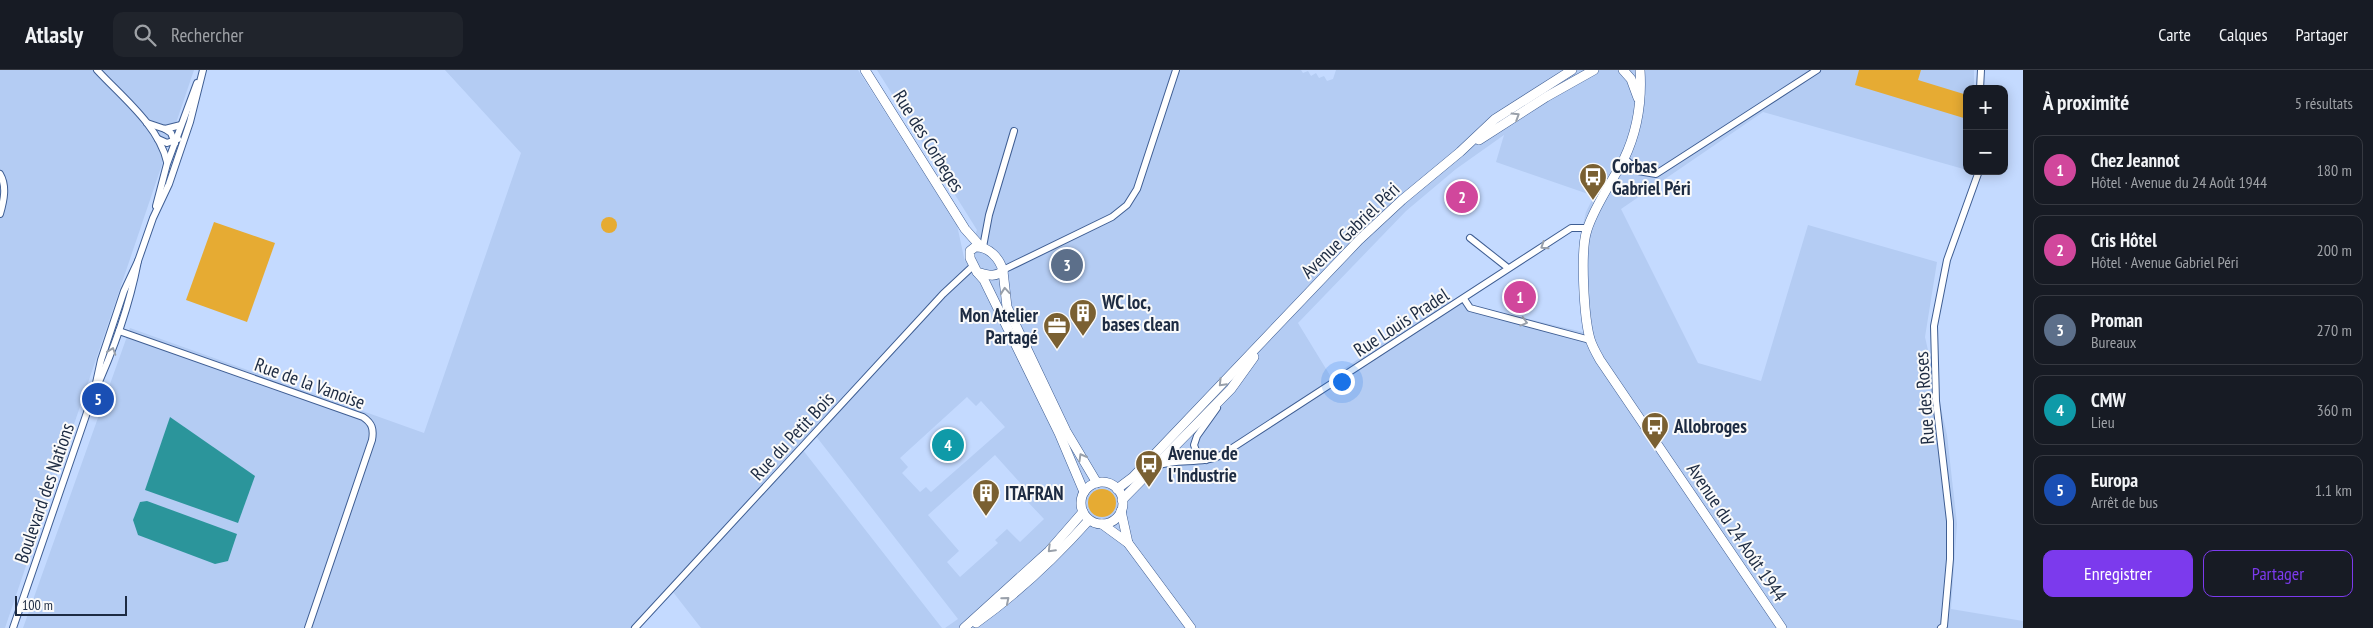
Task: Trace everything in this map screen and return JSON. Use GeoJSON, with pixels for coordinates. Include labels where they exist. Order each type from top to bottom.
{"type":"FeatureCollection","features":[{"type":"Feature","properties":{"kind":"street"},"geometry":{"type":"LineString","coordinates":[[97,70],[146,122],[158,139],[164,151],[167,164]]}},
{"type":"Feature","properties":{"kind":"street","name":"Boulevard des Nations"},"geometry":{"type":"LineString","coordinates":[[153,218],[169,184],[190,122],[203,70]]}},
{"type":"Feature","properties":{"kind":"street","name":"Boulevard des Nations"},"geometry":{"type":"LineString","coordinates":[[93,395],[101,360],[124,292],[138,261],[153,218],[167,164],[180,125],[203,70]]}},
{"type":"Feature","properties":{"kind":"street","name":"Rue des Corbeges"},"geometry":{"type":"LineString","coordinates":[[865,70],[965,229],[982,247]]}},
{"type":"Feature","properties":{"kind":"street"},"geometry":{"type":"LineString","coordinates":[[975,269],[989,276],[997,275],[1003,270],[1112,217],[1127,205],[1137,189],[1176,70]]}},
{"type":"Feature","properties":{"kind":"street","name":"Avenue Gabriel Péri"},"geometry":{"type":"LineString","coordinates":[[1117,488],[1132,477],[1223,381],[1402,200],[1460,152],[1495,119],[1572,70]]}},
{"type":"Feature","properties":{"kind":"street","name":"Avenue Gabriel Péri"},"geometry":{"type":"LineString","coordinates":[[1460,152],[1546,97],[1594,70]]}},
{"type":"Feature","properties":{"kind":"street"},"geometry":{"type":"LineString","coordinates":[[1623,70],[1631,79],[1639,99]]}},
{"type":"Feature","properties":{"kind":"street"},"geometry":{"type":"LineString","coordinates":[[1587,228],[1624,158],[1634,132],[1639,99],[1640,70]]}},
{"type":"Feature","properties":{"kind":"street"},"geometry":{"type":"LineString","coordinates":[[1624,158],[1638,171],[1656,174],[1818,70]]}},
{"type":"Feature","properties":{"kind":"street"},"geometry":{"type":"LineString","coordinates":[[1980,70],[1980,85]]}},
{"type":"Feature","properties":{"kind":"street"},"geometry":{"type":"LineString","coordinates":[[146,122],[165,129],[171,133],[175,141],[176,148],[169,184]]}},
{"type":"Feature","properties":{"kind":"street"},"geometry":{"type":"LineString","coordinates":[[158,139],[167,142],[175,141],[190,122]]}},
{"type":"Feature","properties":{"kind":"street"},"geometry":{"type":"LineString","coordinates":[[165,129],[180,125]]}},
{"type":"Feature","properties":{"kind":"street"},"geometry":{"type":"LineString","coordinates":[[982,247],[989,215],[1014,131]]}},
{"type":"Feature","properties":{"kind":"street"},"geometry":{"type":"LineString","coordinates":[[0,174],[3,178],[5,196],[0,214]]}},
{"type":"Feature","properties":{"kind":"street","name":"Rue des Roses"},"geometry":{"type":"LineString","coordinates":[[1941,628],[1944,626],[1950,559],[1950,521],[1936,401],[1934,326],[1946,260],[1978,175]]}},
{"type":"Feature","properties":{"kind":"street","name":"Rue Louis Pradel"},"geometry":{"type":"LineString","coordinates":[[1154,467],[1168,462],[1207,461],[1223,454],[1571,228],[1587,228]]}},
{"type":"Feature","properties":{"kind":"street","name":"Avenue du 24 Août 1944"},"geometry":{"type":"LineString","coordinates":[[1587,228],[1584,247],[1587,324],[1590,340],[1600,360],[1782,628]]}},
{"type":"Feature","properties":{"kind":"street","name":"Rue des Corbeges"},"geometry":{"type":"LineString","coordinates":[[965,229],[970,251]]}},
{"type":"Feature","properties":{"kind":"street"},"geometry":{"type":"LineString","coordinates":[[1470,238],[1508,268]]}},
{"type":"Feature","properties":{"kind":"street"},"geometry":{"type":"LineString","coordinates":[[1084,492],[1053,420],[984,280],[975,269],[970,258],[970,251],[976,247],[982,247],[996,256],[1003,270],[1007,307],[1066,431],[1097,483]]}},
{"type":"Feature","properties":{"kind":"street","name":"Boulevard des Nations"},"geometry":{"type":"LineString","coordinates":[[13,628],[93,395],[108,362],[132,294],[138,261]]}},
{"type":"Feature","properties":{"kind":"street","name":"Rue du Petit Bois"},"geometry":{"type":"LineString","coordinates":[[635,628],[943,294],[975,269]]}},
{"type":"Feature","properties":{"kind":"street"},"geometry":{"type":"LineString","coordinates":[[1464,299],[1470,308],[1590,340]]}},
{"type":"Feature","properties":{"kind":"street","name":"Rue de la Vanoise"},"geometry":{"type":"LineString","coordinates":[[119,331],[363,416],[370,422],[373,431],[372,440],[308,628]]}},
{"type":"Feature","properties":{"kind":"street","name":"Avenue Gabriel Péri"},"geometry":{"type":"LineString","coordinates":[[1122,500],[1231,388],[1269,336]]}},
{"type":"Feature","properties":{"kind":"street"},"geometry":{"type":"LineString","coordinates":[[1207,461],[1195,452],[1194,441],[1231,388]]}},
{"type":"Feature","properties":{"kind":"street"},"geometry":{"type":"LineString","coordinates":[[1128,543],[1121,511],[1122,500],[1117,488],[1108,483],[1097,483],[1084,492],[1081,500],[1083,512],[1089,520],[1102,524],[1128,543],[1191,628]]}},
{"type":"Feature","properties":{"kind":"street"},"geometry":{"type":"LineString","coordinates":[[1102,524],[1113,520],[1121,511]]}},
{"type":"Feature","properties":{"kind":"street"},"geometry":{"type":"LineString","coordinates":[[965,628],[1049,551],[1083,512]]}},
{"type":"Feature","properties":{"kind":"street"},"geometry":{"type":"LineString","coordinates":[[965,628],[997,608],[1055,558],[1089,520]]}},
{"type":"Feature","properties":{"kind":"shaded area"},"geometry":{"type":"Polygon","coordinates":[[[0,70],[194,70],[5,628],[0,628],[0,70]]]}},
{"type":"Feature","properties":{"kind":"shaded area"},"geometry":{"type":"Polygon","coordinates":[[[445,70],[858,70],[957,225],[965,262],[977,230],[877,70],[1301,70],[1303,73],[1308,71],[1311,76],[1316,73],[1319,78],[1324,76],[1327,81],[1333,79],[1336,70],[1974,70],[1974,85],[1963,85],[1963,169],[1763,112],[1621,209],[1698,363],[1761,381],[1808,225],[1937,262],[1925,337],[1947,435],[1957,524],[1951,609],[2023,621],[2023,628],[945,628],[958,619],[812,431],[799,445],[942,628],[701,628],[673,592],[640,628],[23,628],[130,328],[424,433],[521,153],[445,70]],[[1504,135],[1456,169],[1406,211],[1298,323],[1331,377],[1448,300],[1583,332],[1580,237],[1586,212],[1594,196],[1496,162],[1504,135]],[[967,397],[900,458],[908,467],[902,473],[920,492],[926,487],[931,492],[1005,427],[981,401],[976,406],[967,397]],[[995,455],[928,515],[959,551],[947,562],[960,577],[998,543],[995,540],[1007,529],[1020,542],[1044,519],[1027,501],[1032,496],[995,455]]]}},
{"type":"Feature","properties":{"kind":"shaded area"},"geometry":{"type":"Polygon","coordinates":[[[1859,70],[1921,70],[1918,80],[1963,94],[1963,118],[1855,85],[1859,70]]]}},
{"type":"Feature","properties":{"kind":"shaded area"},"geometry":{"type":"Polygon","coordinates":[[[606,217],[612,217],[617,222],[615,231],[606,233],[601,228],[601,222],[606,217]]]}},
{"type":"Feature","properties":{"kind":"shaded area"},"geometry":{"type":"Polygon","coordinates":[[[214,222],[275,243],[247,322],[186,300],[214,222]]]}},
{"type":"Feature","properties":{"kind":"shaded area"},"geometry":{"type":"Polygon","coordinates":[[[170,417],[255,476],[238,523],[145,490],[170,417]]]}},
{"type":"Feature","properties":{"kind":"shaded area"},"geometry":{"type":"Polygon","coordinates":[[[1102,489],[1112,493],[1116,503],[1112,513],[1102,517],[1092,513],[1088,503],[1092,493],[1102,489]]]}},
{"type":"Feature","properties":{"kind":"shaded area"},"geometry":{"type":"Polygon","coordinates":[[[147,501],[237,534],[228,561],[215,564],[138,535],[133,520],[140,502],[147,501]]]}},
{"type":"Feature","properties":{"kind":"place","name":"Cris Hôtel"},"geometry":{"type":"Point","coordinates":[1462,197]}},
{"type":"Feature","properties":{"kind":"place","name":"Corbas Gabriel Péri"},"geometry":{"type":"Point","coordinates":[1593,201]}},
{"type":"Feature","properties":{"kind":"place","name":"Proman"},"geometry":{"type":"Point","coordinates":[1067,265]}},
{"type":"Feature","properties":{"kind":"place","name":"Chez Jeannot"},"geometry":{"type":"Point","coordinates":[1520,297]}},
{"type":"Feature","properties":{"kind":"place","name":"WC loc, bases clean"},"geometry":{"type":"Point","coordinates":[1083,337]}},
{"type":"Feature","properties":{"kind":"place","name":"Mon Atelier Partagé"},"geometry":{"type":"Point","coordinates":[1057,350]}},
{"type":"Feature","properties":{"kind":"place","name":"Europa"},"geometry":{"type":"Point","coordinates":[98,399]}},
{"type":"Feature","properties":{"kind":"place","name":"CMW"},"geometry":{"type":"Point","coordinates":[948,445]}},
{"type":"Feature","properties":{"kind":"place","name":"Allobroges"},"geometry":{"type":"Point","coordinates":[1655,450]}},
{"type":"Feature","properties":{"kind":"place","name":"Avenue de l'Industrie"},"geometry":{"type":"Point","coordinates":[1149,488]}},
{"type":"Feature","properties":{"kind":"place","name":"ITAFRAN"},"geometry":{"type":"Point","coordinates":[986,517]}}]}
